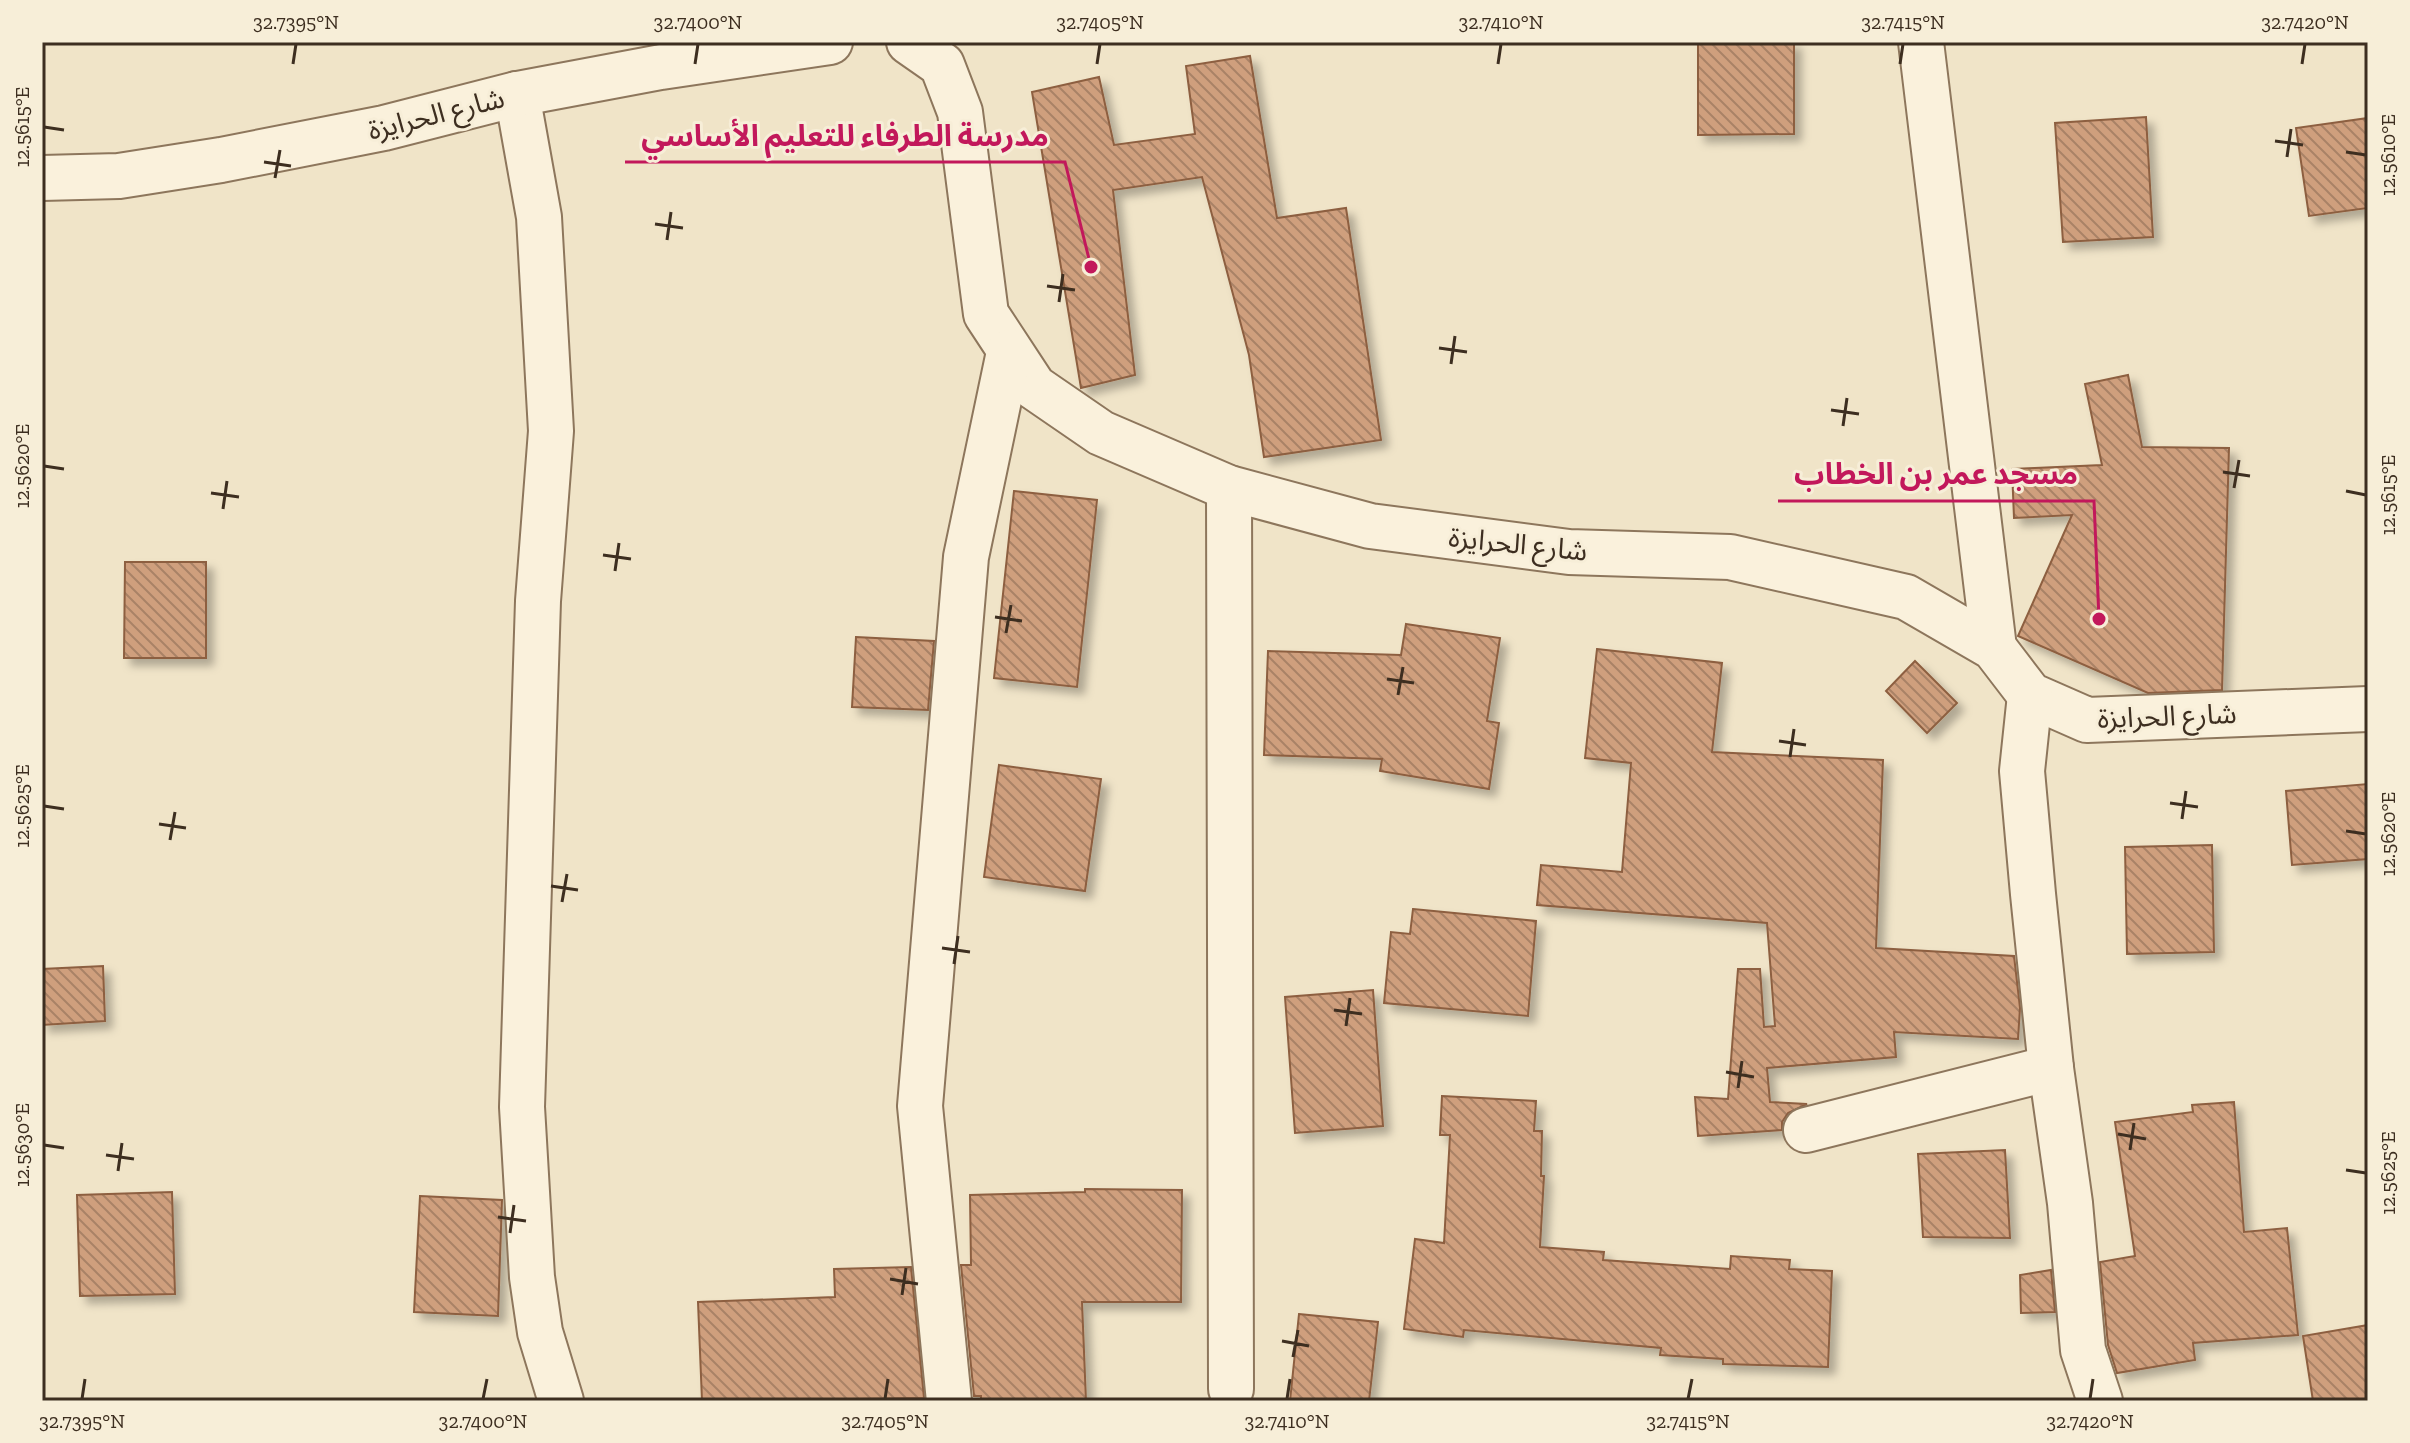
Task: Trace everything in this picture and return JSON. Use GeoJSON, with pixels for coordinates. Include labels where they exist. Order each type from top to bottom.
{"type":"FeatureCollection","features":[{"type":"Feature","properties":{"kind":"street","name":"شارع الحرايزة"},"geometry":{"type":"LineString","coordinates":[[42,178],[119,176],[221,160],[384,128],[517,94],[661,67],[830,42]]}},
{"type":"Feature","properties":{"kind":"street","name":"شارع الحرايزة"},"geometry":{"type":"LineString","coordinates":[[909,42],[942,65],[960,112],[986,314],[1034,387],[1101,433],[1229,488],[1370,526],[1569,552],[1730,557],[1906,597],[1994,648],[2030,695],[2087,720],[2368,709]]}},
{"type":"Feature","properties":{"kind":"street"},"geometry":{"type":"LineString","coordinates":[[1921,42],[1994,648]]}},
{"type":"Feature","properties":{"kind":"street"},"geometry":{"type":"LineString","coordinates":[[517,94],[539,217],[551,431],[538,601],[522,1107],[532,1277],[540,1332],[561,1401]]}},
{"type":"Feature","properties":{"kind":"street"},"geometry":{"type":"LineString","coordinates":[[949,1401],[920,1106],[966,557],[1009,352]]}},
{"type":"Feature","properties":{"kind":"street"},"geometry":{"type":"LineString","coordinates":[[1229,488],[1231,1389]]}},
{"type":"Feature","properties":{"kind":"street"},"geometry":{"type":"LineString","coordinates":[[2030,695],[2022,771],[2051,1068],[2070,1203],[2083,1350],[2100,1401]]}},
{"type":"Feature","properties":{"kind":"street"},"geometry":{"type":"LineString","coordinates":[[1806,1130],[2051,1068]]}},
{"type":"Feature","properties":{"kind":"building"},"geometry":{"type":"Polygon","coordinates":[[[1698,42],[1794,42],[1794,134],[1698,135],[1698,42]]]}},
{"type":"Feature","properties":{"kind":"building"},"geometry":{"type":"Polygon","coordinates":[[[1250,56],[1277,218],[1346,208],[1381,440],[1264,457],[1249,355],[1202,177],[1113,190],[1135,375],[1081,388],[1032,92],[1099,77],[1114,145],[1195,134],[1186,66],[1250,56]]]}},
{"type":"Feature","properties":{"kind":"building"},"geometry":{"type":"Polygon","coordinates":[[[2146,117],[2153,237],[2063,242],[2055,123],[2146,117]]]}},
{"type":"Feature","properties":{"kind":"building"},"geometry":{"type":"Polygon","coordinates":[[[2368,118],[2368,208],[2309,216],[2296,128],[2368,118]]]}},
{"type":"Feature","properties":{"kind":"building"},"geometry":{"type":"Polygon","coordinates":[[[2128,375],[2142,447],[2229,448],[2222,690],[2148,693],[2018,636],[2072,515],[2014,518],[2012,469],[2102,465],[2085,384],[2128,375]]]}},
{"type":"Feature","properties":{"kind":"building"},"geometry":{"type":"Polygon","coordinates":[[[1014,491],[1097,500],[1077,687],[994,678],[1014,491]]]}},
{"type":"Feature","properties":{"kind":"building"},"geometry":{"type":"Polygon","coordinates":[[[125,562],[206,562],[206,658],[124,658],[125,562]]]}},
{"type":"Feature","properties":{"kind":"building"},"geometry":{"type":"Polygon","coordinates":[[[1406,624],[1500,638],[1487,721],[1499,723],[1489,789],[1380,771],[1382,759],[1264,755],[1268,651],[1401,655],[1406,624]]]}},
{"type":"Feature","properties":{"kind":"building"},"geometry":{"type":"Polygon","coordinates":[[[856,637],[934,641],[928,710],[852,707],[856,637]]]}},
{"type":"Feature","properties":{"kind":"building"},"geometry":{"type":"Polygon","coordinates":[[[1597,649],[1722,663],[1712,752],[1883,760],[1876,948],[2014,956],[2020,1008],[2018,1039],[1894,1032],[1896,1057],[1767,1068],[1770,1102],[1807,1104],[1788,1113],[1782,1122],[1782,1130],[1698,1136],[1695,1097],[1728,1099],[1738,969],[1760,969],[1764,1027],[1775,1026],[1767,923],[1537,905],[1541,865],[1622,872],[1631,763],[1585,758],[1597,649]]]}},
{"type":"Feature","properties":{"kind":"building"},"geometry":{"type":"Polygon","coordinates":[[[1915,661],[1957,703],[1927,733],[1886,691],[1915,661]]]}},
{"type":"Feature","properties":{"kind":"building"},"geometry":{"type":"Polygon","coordinates":[[[999,765],[1101,779],[1085,891],[984,877],[999,765]]]}},
{"type":"Feature","properties":{"kind":"building"},"geometry":{"type":"Polygon","coordinates":[[[2368,784],[2368,859],[2292,865],[2286,791],[2368,784]]]}},
{"type":"Feature","properties":{"kind":"building"},"geometry":{"type":"Polygon","coordinates":[[[2212,845],[2214,952],[2127,954],[2125,847],[2212,845]]]}},
{"type":"Feature","properties":{"kind":"building"},"geometry":{"type":"Polygon","coordinates":[[[1413,909],[1536,921],[1528,1016],[1384,1003],[1391,932],[1410,934],[1413,909]]]}},
{"type":"Feature","properties":{"kind":"building"},"geometry":{"type":"Polygon","coordinates":[[[103,966],[105,1021],[42,1025],[42,969],[103,966]]]}},
{"type":"Feature","properties":{"kind":"building"},"geometry":{"type":"Polygon","coordinates":[[[1373,990],[1383,1126],[1295,1133],[1285,997],[1373,990]]]}},
{"type":"Feature","properties":{"kind":"building"},"geometry":{"type":"Polygon","coordinates":[[[1442,1096],[1536,1101],[1534,1131],[1542,1131],[1541,1176],[1544,1176],[1540,1247],[1604,1252],[1603,1260],[1730,1269],[1731,1256],[1790,1260],[1789,1269],[1832,1271],[1828,1367],[1723,1364],[1723,1359],[1660,1355],[1661,1348],[1464,1330],[1463,1337],[1404,1329],[1415,1239],[1444,1243],[1450,1135],[1440,1135],[1442,1096]]]}},
{"type":"Feature","properties":{"kind":"building"},"geometry":{"type":"Polygon","coordinates":[[[2234,1102],[2244,1232],[2287,1228],[2298,1335],[2193,1343],[2195,1360],[2117,1373],[2108,1345],[2100,1262],[2135,1256],[2115,1122],[2193,1112],[2192,1105],[2234,1102]]]}},
{"type":"Feature","properties":{"kind":"building"},"geometry":{"type":"Polygon","coordinates":[[[2005,1150],[2010,1238],[1923,1237],[1918,1154],[2005,1150]]]}},
{"type":"Feature","properties":{"kind":"building"},"geometry":{"type":"Polygon","coordinates":[[[1085,1189],[1182,1190],[1181,1302],[1082,1302],[1086,1401],[981,1401],[981,1396],[974,1396],[961,1265],[971,1265],[970,1195],[1085,1192],[1085,1189]]]}},
{"type":"Feature","properties":{"kind":"building"},"geometry":{"type":"Polygon","coordinates":[[[172,1192],[175,1294],[80,1296],[77,1195],[172,1192]]]}},
{"type":"Feature","properties":{"kind":"building"},"geometry":{"type":"Polygon","coordinates":[[[420,1196],[502,1200],[498,1316],[414,1312],[420,1196]]]}},
{"type":"Feature","properties":{"kind":"building"},"geometry":{"type":"Polygon","coordinates":[[[911,1267],[924,1398],[702,1401],[698,1302],[835,1297],[834,1269],[911,1267]]]}},
{"type":"Feature","properties":{"kind":"building"},"geometry":{"type":"Polygon","coordinates":[[[2051,1270],[2055,1312],[2021,1313],[2020,1275],[2051,1270]]]}},
{"type":"Feature","properties":{"kind":"building"},"geometry":{"type":"Polygon","coordinates":[[[1299,1314],[1378,1322],[1369,1401],[1290,1401],[1299,1314]]]}},
{"type":"Feature","properties":{"kind":"building"},"geometry":{"type":"Polygon","coordinates":[[[2368,1325],[2368,1401],[2313,1401],[2303,1336],[2368,1325]]]}},
{"type":"Feature","properties":{"kind":"place","name":"مدرسة الطرفاء للتعليم الأساسي"},"geometry":{"type":"Point","coordinates":[1091,267]}},
{"type":"Feature","properties":{"kind":"place","name":"مسجد عمر بن الخطاب"},"geometry":{"type":"Point","coordinates":[2099,619]}}]}
